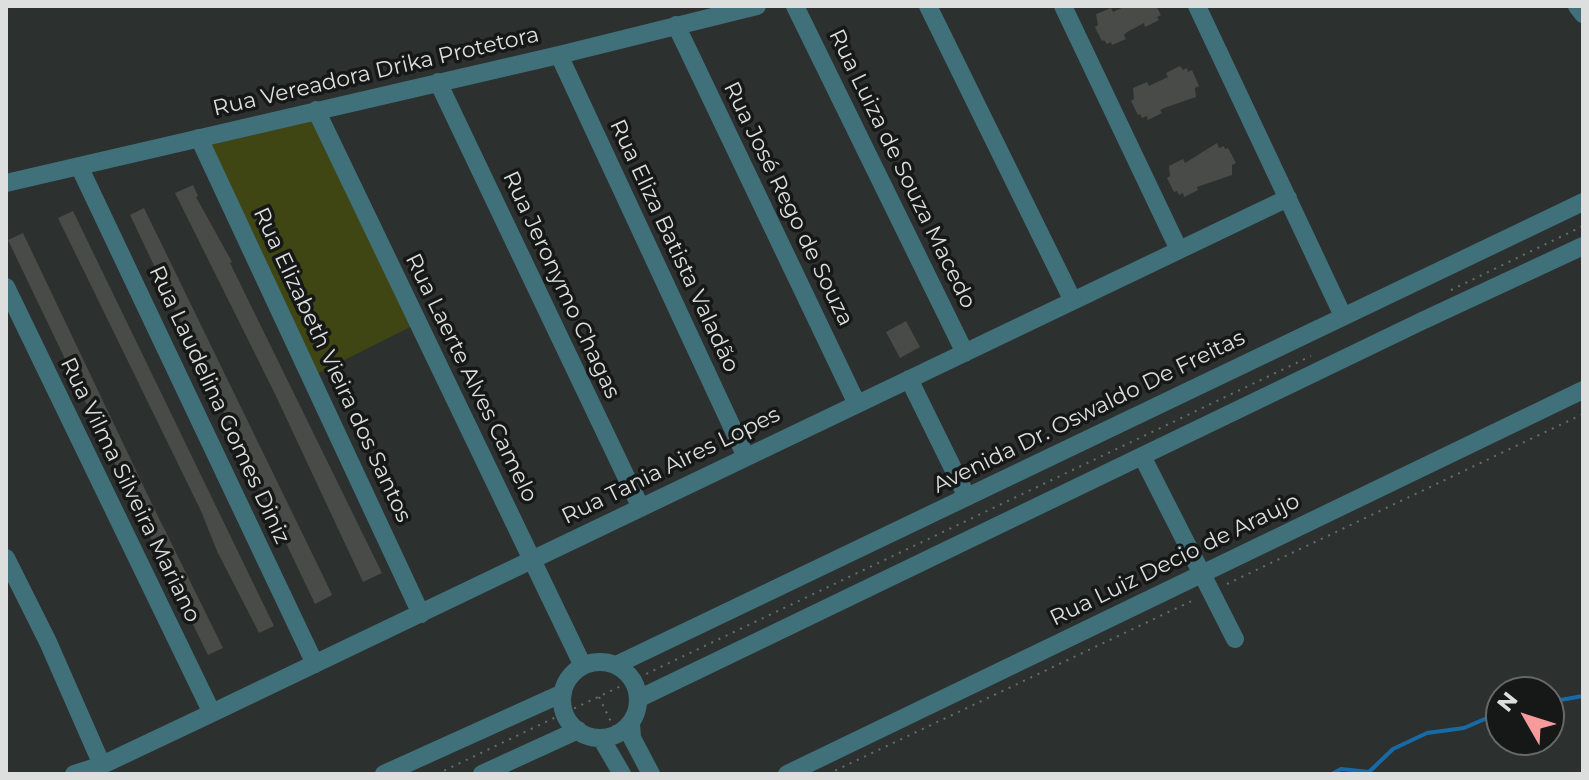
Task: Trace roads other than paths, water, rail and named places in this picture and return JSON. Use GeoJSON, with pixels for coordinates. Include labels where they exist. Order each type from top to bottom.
{"type":"FeatureCollection","features":[{"type":"Feature","properties":{"kind":"street","name":"Rua Vereadora Drika Protetora"},"geometry":{"type":"LineString","coordinates":[[6,183],[757,6]]}},
{"type":"Feature","properties":{"kind":"street","name":"Rua Luiza de Souza Macedo"},"geometry":{"type":"LineString","coordinates":[[795,6],[965,353]]}},
{"type":"Feature","properties":{"kind":"street"},"geometry":{"type":"LineString","coordinates":[[928,6],[1073,301]]}},
{"type":"Feature","properties":{"kind":"street"},"geometry":{"type":"LineString","coordinates":[[1063,6],[1179,250]]}},
{"type":"Feature","properties":{"kind":"street"},"geometry":{"type":"LineString","coordinates":[[1197,6],[1343,316]]}},
{"type":"Feature","properties":{"kind":"street"},"geometry":{"type":"LineString","coordinates":[[1577,6],[1583,14]]}},
{"type":"Feature","properties":{"kind":"street","name":"Rua José Rego de Souza"},"geometry":{"type":"LineString","coordinates":[[676,25],[857,404]]}},
{"type":"Feature","properties":{"kind":"street","name":"Rua Eliza Batista Valadão"},"geometry":{"type":"LineString","coordinates":[[559,55],[746,457]]}},
{"type":"Feature","properties":{"kind":"street","name":"Rua Jeronymo Chagas"},"geometry":{"type":"LineString","coordinates":[[438,82],[641,508]]}},
{"type":"Feature","properties":{"kind":"street","name":"Rua Laerte Alves Camelo"},"geometry":{"type":"LineString","coordinates":[[316,110],[583,666]]}},
{"type":"Feature","properties":{"kind":"street","name":"Rua Elizabeth Vieira dos Santos"},"geometry":{"type":"LineString","coordinates":[[199,138],[421,614]]}},
{"type":"Feature","properties":{"kind":"street","name":"Rua Laudelina Gomes Diniz"},"geometry":{"type":"LineString","coordinates":[[79,166],[315,664]]}},
{"type":"Feature","properties":{"kind":"street","name":"Rua Tania Aires Lopes"},"geometry":{"type":"LineString","coordinates":[[74,774],[102,765],[421,614],[1288,198]]}},
{"type":"Feature","properties":{"kind":"street","name":"Avenida Dr. Oswaldo De Freitas"},"geometry":{"type":"LineString","coordinates":[[616,665],[1583,202]]}},
{"type":"Feature","properties":{"kind":"street"},"geometry":{"type":"LineString","coordinates":[[636,690],[1142,456],[1583,246]]}},
{"type":"Feature","properties":{"kind":"street","name":"Rua Vilma Silveira Mariano"},"geometry":{"type":"LineString","coordinates":[[6,287],[212,713]]}},
{"type":"Feature","properties":{"kind":"street"},"geometry":{"type":"LineString","coordinates":[[909,379],[967,497]]}},
{"type":"Feature","properties":{"kind":"street","name":"Rua Luiz Decio de Araujo"},"geometry":{"type":"LineString","coordinates":[[787,774],[1583,390]]}},
{"type":"Feature","properties":{"kind":"street"},"geometry":{"type":"LineString","coordinates":[[1142,456],[1235,639]]}},
{"type":"Feature","properties":{"kind":"street"},"geometry":{"type":"LineString","coordinates":[[6,558],[48,642],[102,765]]}},
{"type":"Feature","properties":{"kind":"street"},"geometry":{"type":"LineString","coordinates":[[631,723],[617,734],[601,738],[578,730],[565,713],[563,693],[570,677],[583,666],[599,662],[616,665],[636,690],[632,738],[651,774]]}},
{"type":"Feature","properties":{"kind":"street"},"geometry":{"type":"LineString","coordinates":[[384,774],[563,693]]}},
{"type":"Feature","properties":{"kind":"street"},"geometry":{"type":"LineString","coordinates":[[482,774],[578,730]]}},
{"type":"Feature","properties":{"kind":"street"},"geometry":{"type":"LineString","coordinates":[[601,738],[622,774]]}},
{"type":"Feature","properties":{"kind":"waterway"},"geometry":{"type":"LineString","coordinates":[[1565,699],[1583,696]]}},
{"type":"Feature","properties":{"kind":"waterway"},"geometry":{"type":"LineString","coordinates":[[1332,774],[1341,769],[1369,772],[1393,749],[1427,733],[1464,728],[1485,719]]}}]}
